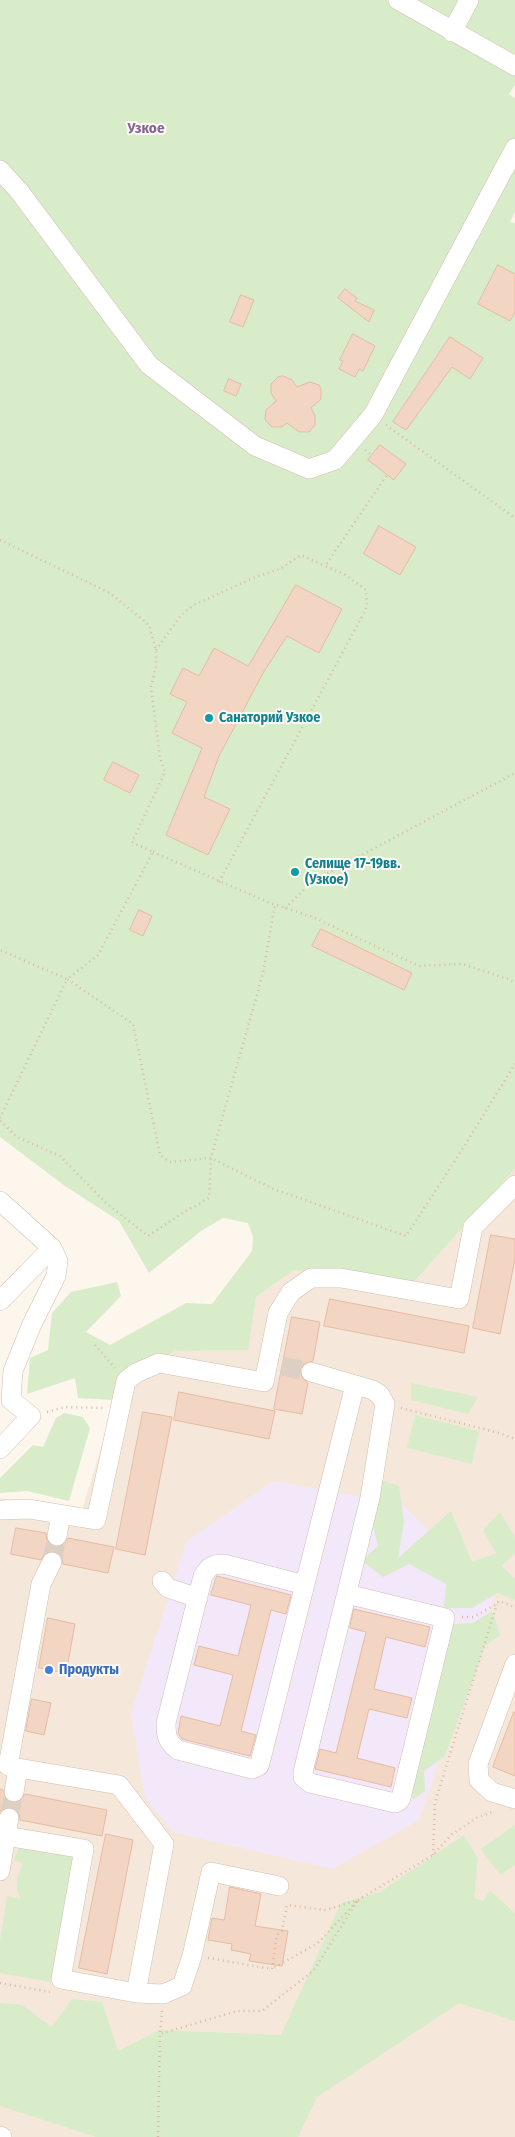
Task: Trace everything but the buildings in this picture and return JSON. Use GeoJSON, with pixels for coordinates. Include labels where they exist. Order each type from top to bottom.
{"type":"FeatureCollection","features":[{"type":"Feature","properties":{"kind":"street"},"geometry":{"type":"LineString","coordinates":[[398,0],[515,66]]}},
{"type":"Feature","properties":{"kind":"street"},"geometry":{"type":"LineString","coordinates":[[452,32],[469,0]]}},
{"type":"Feature","properties":{"kind":"street"},"geometry":{"type":"LineString","coordinates":[[0,170],[19,190],[149,365],[255,446],[309,469],[335,460],[373,415],[515,148]]}},
{"type":"Feature","properties":{"kind":"street"},"geometry":{"type":"LineString","coordinates":[[0,1510],[29,1509],[96,1520],[126,1380],[136,1372],[160,1362],[264,1382],[275,1365],[278,1313],[291,1292],[311,1278],[341,1278],[458,1299],[473,1227],[515,1185]]}},
{"type":"Feature","properties":{"kind":"street"},"geometry":{"type":"LineString","coordinates":[[0,1201],[52,1248],[58,1261],[56,1276],[32,1324],[13,1370],[5,1396],[31,1416],[0,1449]]}},
{"type":"Feature","properties":{"kind":"street"},"geometry":{"type":"LineString","coordinates":[[0,1301],[52,1248]]}},
{"type":"Feature","properties":{"kind":"street"},"geometry":{"type":"LineString","coordinates":[[310,1372],[373,1390],[380,1395],[385,1404],[370,1498],[303,1772],[306,1781],[310,1783],[390,1802],[399,1801],[445,1618],[347,1594]]}},
{"type":"Feature","properties":{"kind":"street"},"geometry":{"type":"LineString","coordinates":[[305,1584],[224,1564],[214,1564],[207,1568],[203,1576],[166,1723],[166,1737],[171,1745],[178,1750],[252,1769],[256,1768],[260,1763],[305,1584],[355,1385]]}},
{"type":"Feature","properties":{"kind":"street"},"geometry":{"type":"LineString","coordinates":[[57,1536],[60,1515]]}},
{"type":"Feature","properties":{"kind":"street"},"geometry":{"type":"LineString","coordinates":[[52,1562],[41,1584],[8,1766],[119,1785],[164,1844],[136,1993]]}},
{"type":"Feature","properties":{"kind":"street"},"geometry":{"type":"LineString","coordinates":[[162,1580],[168,1588],[198,1598]]}},
{"type":"Feature","properties":{"kind":"street"},"geometry":{"type":"LineString","coordinates":[[515,1664],[478,1764],[479,1780],[492,1792],[515,1799]]}},
{"type":"Feature","properties":{"kind":"street"},"geometry":{"type":"LineString","coordinates":[[14,1792],[18,1768]]}},
{"type":"Feature","properties":{"kind":"street"},"geometry":{"type":"LineString","coordinates":[[0,1871],[5,1829],[84,1849],[61,1979],[136,1993],[163,1994],[182,1986],[192,1956],[211,1872],[279,1886]]}},
{"type":"Feature","properties":{"kind":"path"},"geometry":{"type":"LineString","coordinates":[[373,415],[515,518]]}},
{"type":"Feature","properties":{"kind":"path"},"geometry":{"type":"LineString","coordinates":[[325,566],[387,475]]}},
{"type":"Feature","properties":{"kind":"path"},"geometry":{"type":"LineString","coordinates":[[0,540],[110,593],[149,625],[156,650],[156,666],[151,687],[160,758],[165,772],[132,842],[219,882],[310,916],[418,966],[463,964],[511,980],[515,984]]}},
{"type":"Feature","properties":{"kind":"path"},"geometry":{"type":"LineString","coordinates":[[156,650],[181,615],[194,605],[251,579],[280,569],[301,555],[344,574],[366,590],[367,607],[219,882]]}},
{"type":"Feature","properties":{"kind":"path"},"geometry":{"type":"LineString","coordinates":[[285,908],[312,881],[515,773]]}},
{"type":"Feature","properties":{"kind":"path"},"geometry":{"type":"LineString","coordinates":[[152,852],[98,955],[67,979],[0,1120],[17,1137],[60,1156],[106,1203],[148,1236],[209,1198],[212,1158],[263,973],[275,904]]}},
{"type":"Feature","properties":{"kind":"path"},"geometry":{"type":"LineString","coordinates":[[0,950],[67,979],[133,1024],[160,1155],[170,1162],[212,1158],[271,1188],[406,1236],[515,1064]]}},
{"type":"Feature","properties":{"kind":"path"},"geometry":{"type":"LineString","coordinates":[[95,1345],[126,1380]]}},
{"type":"Feature","properties":{"kind":"path"},"geometry":{"type":"LineString","coordinates":[[385,1404],[499,1433],[515,1439]]}},
{"type":"Feature","properties":{"kind":"path"},"geometry":{"type":"LineString","coordinates":[[31,1416],[66,1407],[120,1408]]}},
{"type":"Feature","properties":{"kind":"path"},"geometry":{"type":"LineString","coordinates":[[445,1618],[473,1616],[497,1604],[499,1600],[515,1607]]}},
{"type":"Feature","properties":{"kind":"path"},"geometry":{"type":"LineString","coordinates":[[433,1856],[435,1802],[497,1604]]}},
{"type":"Feature","properties":{"kind":"path"},"geometry":{"type":"LineString","coordinates":[[272,1969],[278,1935],[282,1931],[286,1905],[326,1910],[358,1900],[433,1856],[452,1834],[478,1816]]}},
{"type":"Feature","properties":{"kind":"path"},"geometry":{"type":"LineString","coordinates":[[192,1956],[272,1969],[318,1943],[358,1900]]}},
{"type":"Feature","properties":{"kind":"path"},"geometry":{"type":"LineString","coordinates":[[160,2034],[237,2011],[262,2011],[314,1970],[358,1900]]}},
{"type":"Feature","properties":{"kind":"path"},"geometry":{"type":"LineString","coordinates":[[0,1983],[58,1993]]}},
{"type":"Feature","properties":{"kind":"path"},"geometry":{"type":"LineString","coordinates":[[158,2137],[160,2034],[163,1994]]}},
{"type":"Feature","properties":{"kind":"shaded area"},"geometry":{"type":"Polygon","coordinates":[[[515,1169],[515,2137],[0,2137],[0,1498],[82,1510],[124,1373],[176,1351],[247,1350],[256,1297],[294,1270],[413,1283],[515,1169]]]}},
{"type":"Feature","properties":{"kind":"shaded area"},"geometry":{"type":"Polygon","coordinates":[[[273,1481],[401,1504],[496,1592],[419,1820],[332,1869],[173,1832],[145,1798],[131,1714],[186,1542],[273,1481]]]}},
{"type":"Feature","properties":{"kind":"green space"},"geometry":{"type":"Polygon","coordinates":[[[0,0],[515,0],[515,85],[509,94],[515,98],[515,212],[510,222],[515,223],[515,1169],[413,1283],[294,1270],[256,1297],[248,1350],[176,1351],[124,1373],[114,1400],[78,1398],[75,1378],[27,1394],[30,1358],[48,1350],[52,1313],[71,1292],[117,1282],[121,1296],[86,1332],[110,1345],[186,1303],[212,1304],[252,1251],[253,1237],[248,1223],[223,1218],[201,1231],[149,1273],[119,1221],[65,1186],[0,1137],[0,0]]]}},
{"type":"Feature","properties":{"kind":"green space"},"geometry":{"type":"Polygon","coordinates":[[[411,1383],[478,1397],[468,1414],[411,1400],[411,1383]]]}},
{"type":"Feature","properties":{"kind":"green space"},"geometry":{"type":"Polygon","coordinates":[[[64,1413],[83,1417],[90,1428],[69,1501],[27,1491],[0,1493],[0,1478],[33,1445],[43,1447],[56,1418],[64,1413]]]}},
{"type":"Feature","properties":{"kind":"green space"},"geometry":{"type":"Polygon","coordinates":[[[415,1415],[479,1431],[472,1464],[407,1448],[415,1415]]]}},
{"type":"Feature","properties":{"kind":"green space"},"geometry":{"type":"Polygon","coordinates":[[[378,1479],[399,1486],[404,1522],[398,1558],[451,1511],[472,1562],[496,1553],[483,1530],[500,1512],[515,1537],[515,1553],[502,1566],[515,1579],[515,1600],[498,1593],[472,1608],[444,1608],[446,1584],[409,1564],[383,1577],[362,1561],[378,1546],[370,1514],[378,1479]]]}},
{"type":"Feature","properties":{"kind":"green space"},"geometry":{"type":"Polygon","coordinates":[[[492,1611],[500,1635],[485,1646],[445,1756],[424,1771],[425,1791],[414,1799],[406,1791],[453,1624],[473,1623],[492,1611]]]}},
{"type":"Feature","properties":{"kind":"green space"},"geometry":{"type":"Polygon","coordinates":[[[515,1825],[515,1865],[500,1875],[481,1849],[515,1825]]]}},
{"type":"Feature","properties":{"kind":"green space"},"geometry":{"type":"Polygon","coordinates":[[[464,1835],[478,1859],[474,1898],[483,1901],[490,1891],[515,1913],[515,2021],[459,2003],[317,2097],[298,2137],[96,2137],[0,2106],[0,2003],[22,2005],[52,2027],[72,1999],[102,2002],[118,2051],[159,2030],[281,2035],[341,1903],[380,1892],[464,1835]]]}},
{"type":"Feature","properties":{"kind":"green space"},"geometry":{"type":"Polygon","coordinates":[[[33,1843],[80,1852],[56,1983],[0,1973],[0,1941],[7,1896],[21,1899],[17,1886],[18,1876],[23,1863],[14,1861],[18,1849],[33,1843]]]}},
{"type":"Feature","properties":{"kind":"tunnel"},"geometry":{"type":"LineString","coordinates":[[282,1366],[311,1372]]}},
{"type":"Feature","properties":{"kind":"tunnel"},"geometry":{"type":"LineString","coordinates":[[52,1562],[57,1536]]}},
{"type":"Feature","properties":{"kind":"tunnel"},"geometry":{"type":"LineString","coordinates":[[9,1818],[14,1792]]}},
{"type":"Feature","properties":{"kind":"place","name":"Санаторий Узкое"},"geometry":{"type":"Point","coordinates":[209,718]}},
{"type":"Feature","properties":{"kind":"place","name":"Селище 17-19вв. (Узкое)"},"geometry":{"type":"Point","coordinates":[295,872]}},
{"type":"Feature","properties":{"kind":"place","name":"Продукты"},"geometry":{"type":"Point","coordinates":[49,1670]}},
{"type":"Feature","properties":{"kind":"district","name":"Узкое"},"geometry":{"type":"Point","coordinates":[146,129]}}]}
